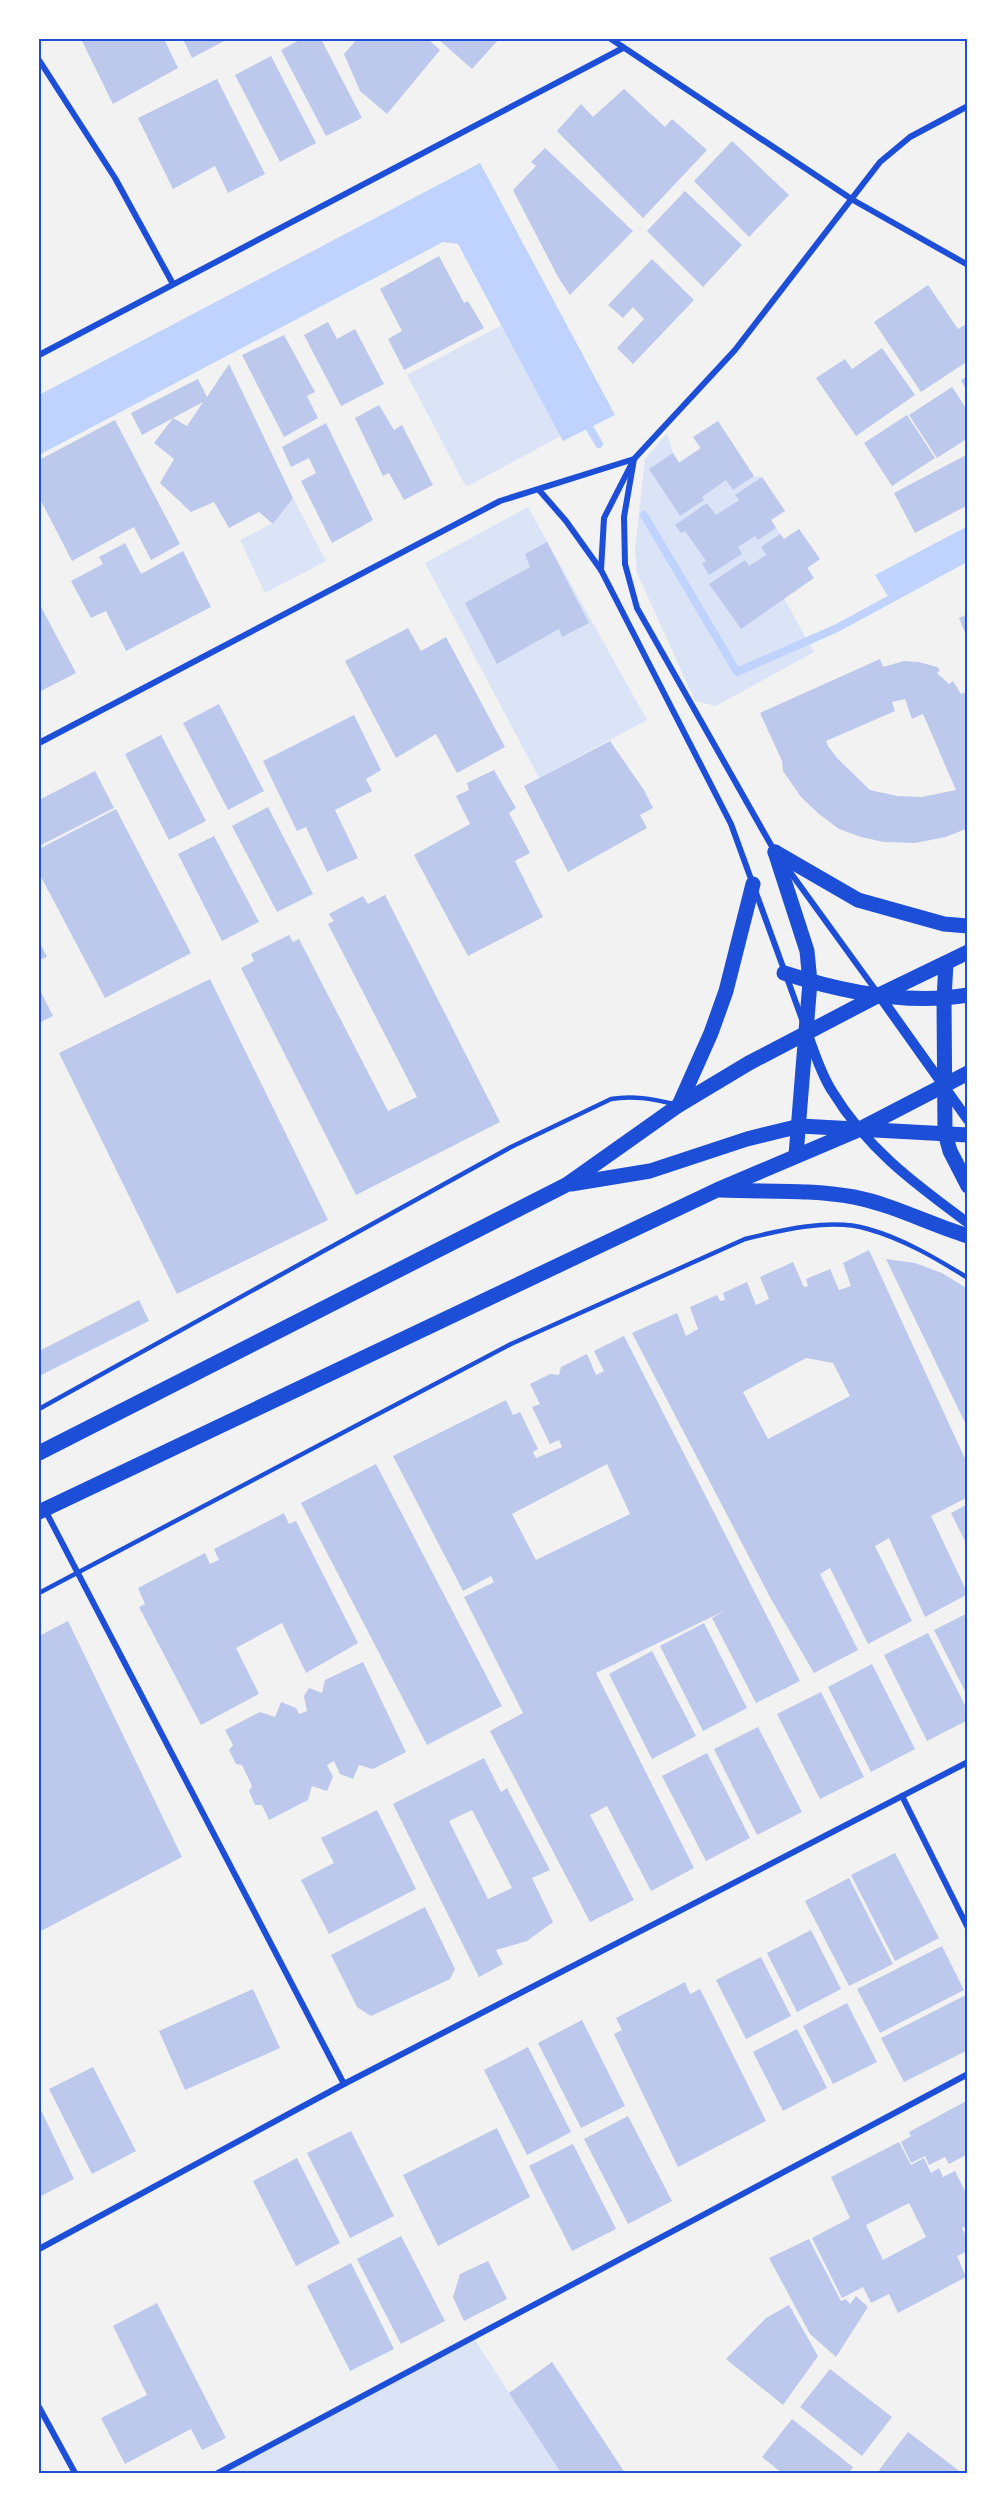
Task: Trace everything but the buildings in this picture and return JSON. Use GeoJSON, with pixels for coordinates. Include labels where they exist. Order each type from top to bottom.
{"type":"FeatureCollection","features":[{"type":"Feature","properties":{"kind":"main road"},"geometry":{"type":"LineString","coordinates":[[775,852],[858,900],[944,924],[968,926]]}},
{"type":"Feature","properties":{"kind":"main road"},"geometry":{"type":"LineString","coordinates":[[775,852],[807,951],[810,982],[796,1155]]}},
{"type":"Feature","properties":{"kind":"main road"},"geometry":{"type":"LineString","coordinates":[[679,1105],[711,1033],[726,991],[753,885]]}},
{"type":"Feature","properties":{"kind":"main road"},"geometry":{"type":"LineString","coordinates":[[39,1453],[566,1185],[679,1105],[749,1063],[879,995],[968,952]]}},
{"type":"Feature","properties":{"kind":"main road"},"geometry":{"type":"LineString","coordinates":[[946,963],[945,1133],[950,1151],[968,1186]]}},
{"type":"Feature","properties":{"kind":"main road"},"geometry":{"type":"LineString","coordinates":[[784,973],[810,982],[879,995],[944,999],[968,995]]}},
{"type":"Feature","properties":{"kind":"main road"},"geometry":{"type":"LineString","coordinates":[[42,1510],[717,1190],[858,1130],[968,1073]]}},
{"type":"Feature","properties":{"kind":"main road"},"geometry":{"type":"LineString","coordinates":[[566,1185],[650,1171],[747,1139],[800,1126],[968,1135]]}},
{"type":"Feature","properties":{"kind":"main road"},"geometry":{"type":"LineString","coordinates":[[717,1190],[818,1192],[855,1197],[896,1208],[968,1236]]}},
{"type":"Feature","properties":{"kind":"street"},"geometry":{"type":"LineString","coordinates":[[611,39],[853,200],[968,265]]}},
{"type":"Feature","properties":{"kind":"street"},"geometry":{"type":"LineString","coordinates":[[39,355],[623,48]]}},
{"type":"Feature","properties":{"kind":"street"},"geometry":{"type":"LineString","coordinates":[[39,60],[115,178],[173,284]]}},
{"type":"Feature","properties":{"kind":"street"},"geometry":{"type":"LineString","coordinates":[[601,570],[604,518],[634,459],[735,350],[853,200],[880,162],[910,137],[968,106]]}},
{"type":"Feature","properties":{"kind":"street"},"geometry":{"type":"LineString","coordinates":[[39,743],[500,501],[634,459]]}},
{"type":"Feature","properties":{"kind":"street"},"geometry":{"type":"LineString","coordinates":[[634,459],[624,517],[625,564],[637,608],[775,852],[968,1120]]}},
{"type":"Feature","properties":{"kind":"street"},"geometry":{"type":"LineString","coordinates":[[539,490],[566,521],[601,570],[731,824],[784,973],[830,1089],[858,1130],[904,1176],[968,1222]]}},
{"type":"Feature","properties":{"kind":"street"},"geometry":{"type":"LineString","coordinates":[[42,1510],[78,1573],[344,2084]]}},
{"type":"Feature","properties":{"kind":"street"},"geometry":{"type":"LineString","coordinates":[[39,2249],[344,2084],[968,1762]]}},
{"type":"Feature","properties":{"kind":"street"},"geometry":{"type":"LineString","coordinates":[[902,1796],[968,1928]]}},
{"type":"Feature","properties":{"kind":"street"},"geometry":{"type":"LineString","coordinates":[[218,2473],[968,2074]]}},
{"type":"Feature","properties":{"kind":"street"},"geometry":{"type":"LineString","coordinates":[[39,2407],[75,2473]]}},
{"type":"Feature","properties":{"kind":"lane"},"geometry":{"type":"LineString","coordinates":[[39,1409],[511,1148],[611,1099],[627,1096],[643,1097],[679,1105]]}},
{"type":"Feature","properties":{"kind":"lane"},"geometry":{"type":"LineString","coordinates":[[39,1593],[511,1344],[745,1239],[778,1231],[821,1225],[867,1228],[922,1251],[968,1278]]}},
{"type":"Feature","properties":{"kind":"shaded area"},"geometry":{"type":"Polygon","coordinates":[[[502,325],[561,436],[466,487],[407,375],[502,325]]]}},
{"type":"Feature","properties":{"kind":"shaded area"},"geometry":{"type":"Polygon","coordinates":[[[667,433],[673,453],[679,462],[700,448],[693,437],[754,476],[762,477],[785,511],[771,520],[784,539],[799,529],[820,559],[808,568],[814,578],[784,598],[814,652],[716,706],[695,701],[637,573],[635,549],[645,459],[667,433]]]}},
{"type":"Feature","properties":{"kind":"shaded area"},"geometry":{"type":"Polygon","coordinates":[[[293,498],[326,561],[265,593],[240,540],[273,523],[293,498]]]}},
{"type":"Feature","properties":{"kind":"shaded area"},"geometry":{"type":"Polygon","coordinates":[[[528,507],[647,720],[539,778],[425,563],[528,507]]]}},
{"type":"Feature","properties":{"kind":"shaded area"},"geometry":{"type":"Polygon","coordinates":[[[473,2337],[561,2473],[218,2473],[473,2337]]]}},
{"type":"Feature","properties":{"kind":"water"},"geometry":{"type":"Polygon","coordinates":[[[480,163],[615,415],[563,441],[458,244],[443,242],[39,455],[39,395],[480,163]]]}},
{"type":"Feature","properties":{"kind":"water"},"geometry":{"type":"Polygon","coordinates":[[[968,526],[968,557],[889,598],[875,575],[968,526]]]}},
{"type":"Feature","properties":{"kind":"waterway"},"geometry":{"type":"LineString","coordinates":[[585,420],[599,444]]}},
{"type":"Feature","properties":{"kind":"waterway"},"geometry":{"type":"LineString","coordinates":[[644,515],[737,672],[837,628],[968,557]]}}]}
